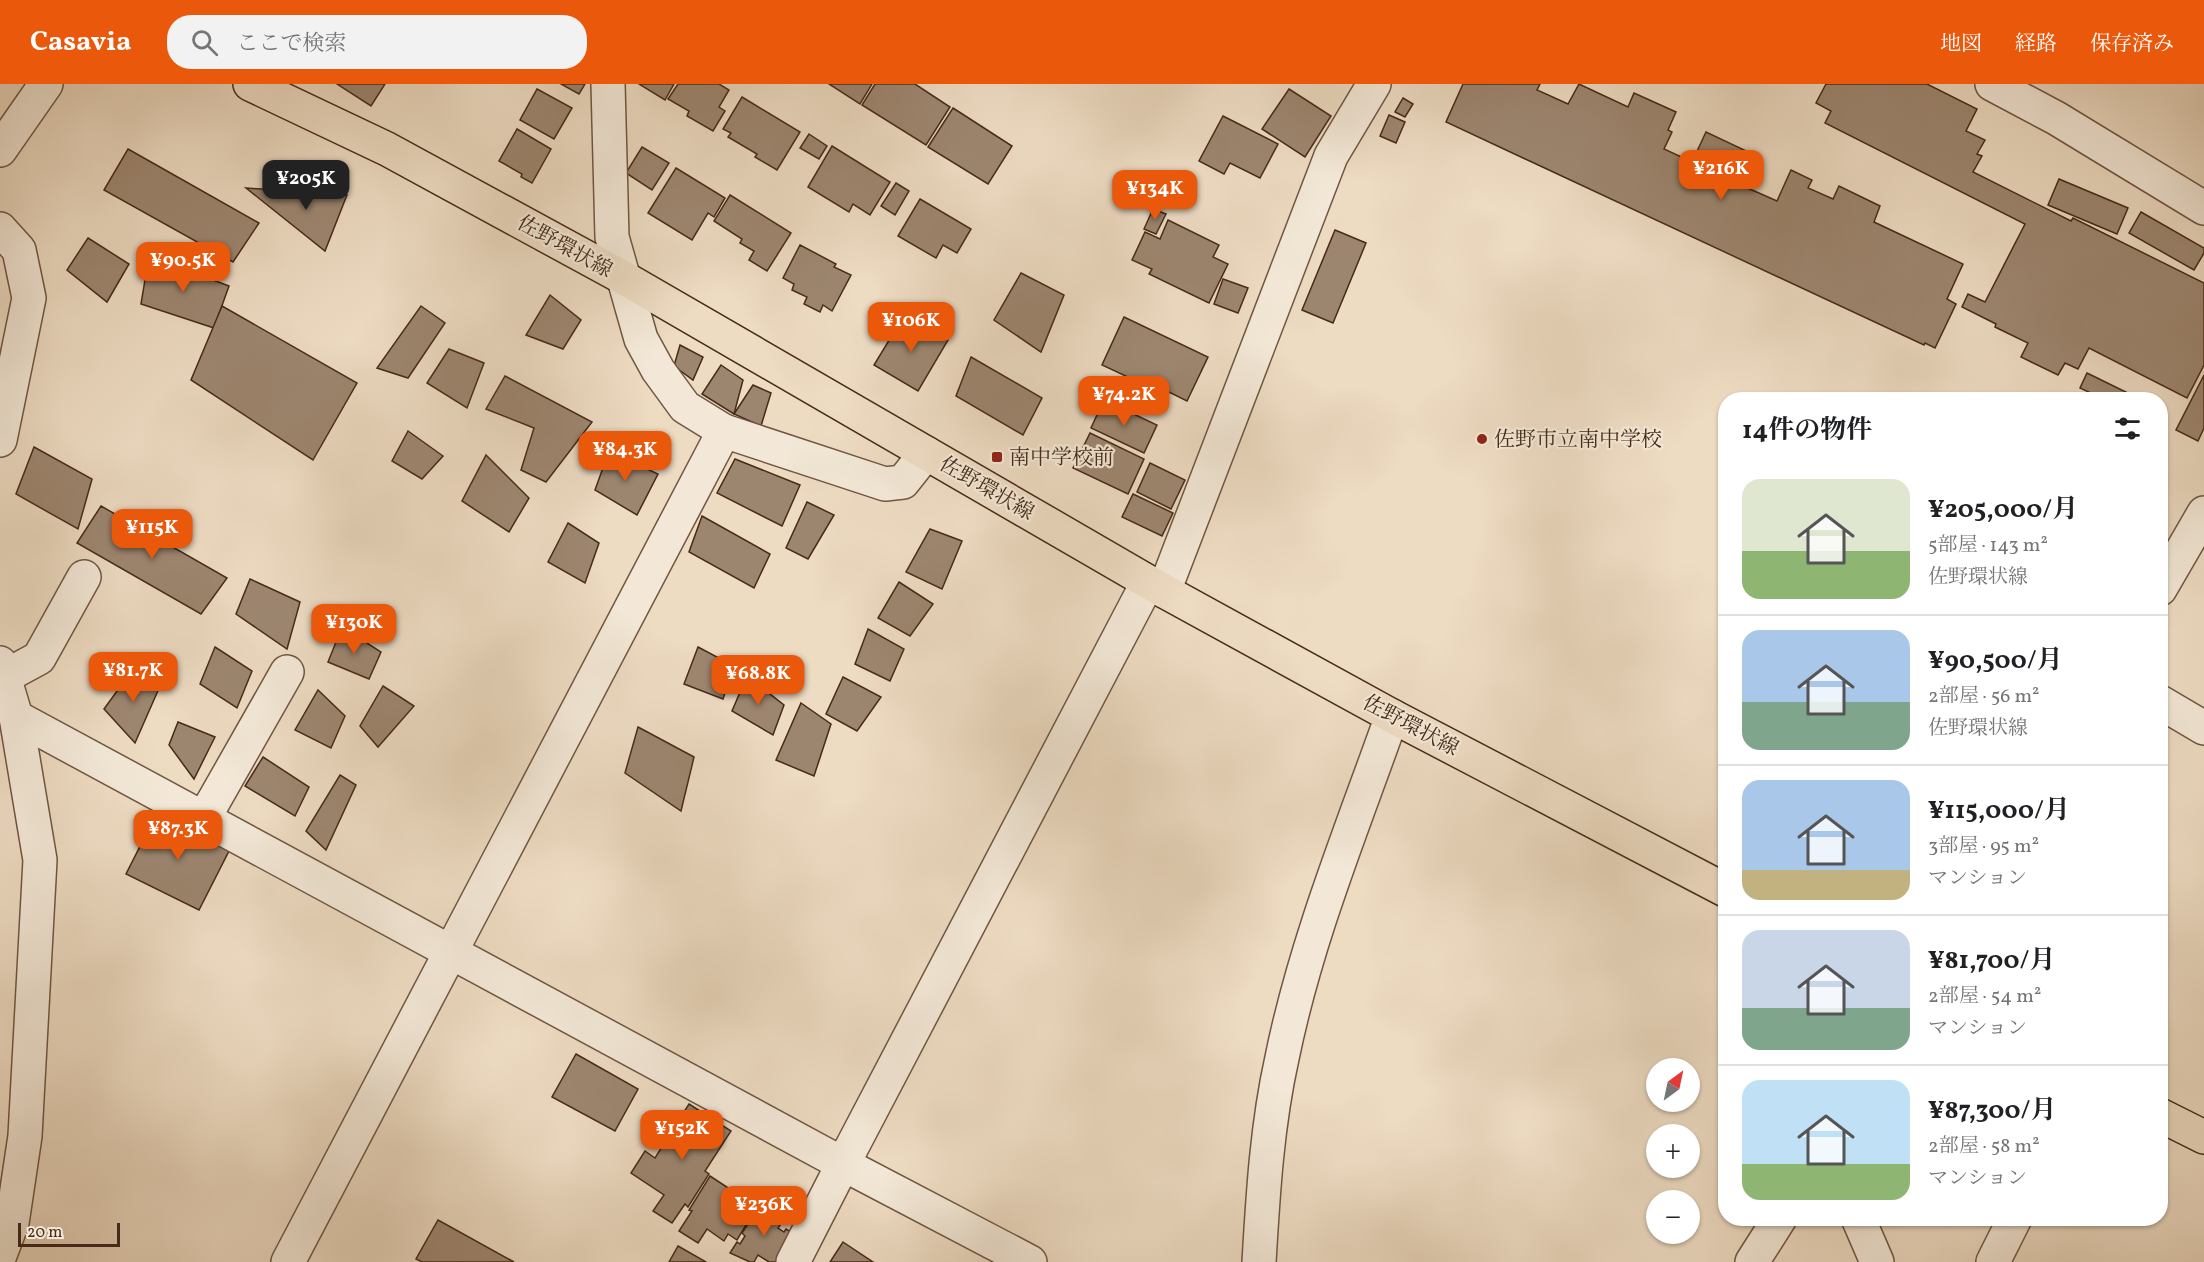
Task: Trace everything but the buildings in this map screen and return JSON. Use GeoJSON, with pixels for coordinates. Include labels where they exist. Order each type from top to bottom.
{"type":"FeatureCollection","features":[{"type":"Feature","properties":{"kind":"main road","name":"佐野環状線"},"geometry":{"type":"LineString","coordinates":[[249,84],[387,149],[624,278],[1156,586],[1392,716],[1718,886]]}},
{"type":"Feature","properties":{"kind":"main road"},"geometry":{"type":"LineString","coordinates":[[2168,1119],[2204,1137]]}},
{"type":"Feature","properties":{"kind":"street"},"geometry":{"type":"LineString","coordinates":[[0,150],[46,84]]}},
{"type":"Feature","properties":{"kind":"street"},"geometry":{"type":"LineString","coordinates":[[608,84],[612,237],[641,339],[658,370],[685,407],[724,431],[885,484],[903,482],[926,453]]}},
{"type":"Feature","properties":{"kind":"street"},"geometry":{"type":"LineString","coordinates":[[793,1262],[843,1164],[1156,586],[1331,156],[1374,84]]}},
{"type":"Feature","properties":{"kind":"street"},"geometry":{"type":"LineString","coordinates":[[1992,84],[2056,118],[2204,208]]}},
{"type":"Feature","properties":{"kind":"street"},"geometry":{"type":"LineString","coordinates":[[0,229],[19,250],[29,298],[0,440]]}},
{"type":"Feature","properties":{"kind":"street"},"geometry":{"type":"LineString","coordinates":[[288,1262],[724,431]]}},
{"type":"Feature","properties":{"kind":"street"},"geometry":{"type":"LineString","coordinates":[[2168,575],[2204,513]]}},
{"type":"Feature","properties":{"kind":"street"},"geometry":{"type":"LineString","coordinates":[[0,1255],[12,1223],[25,1136],[40,860],[16,717],[2,670],[39,658],[84,577]]}},
{"type":"Feature","properties":{"kind":"street"},"geometry":{"type":"LineString","coordinates":[[204,818],[287,672]]}},
{"type":"Feature","properties":{"kind":"street"},"geometry":{"type":"LineString","coordinates":[[2168,707],[2204,728]]}},
{"type":"Feature","properties":{"kind":"street"},"geometry":{"type":"LineString","coordinates":[[1259,1262],[1266,1152],[1281,1059],[1311,942],[1392,716]]}},
{"type":"Feature","properties":{"kind":"street"},"geometry":{"type":"LineString","coordinates":[[16,717],[843,1164],[1030,1262]]}},
{"type":"Feature","properties":{"kind":"street"},"geometry":{"type":"LineString","coordinates":[[1752,1262],[1775,1226]]}},
{"type":"Feature","properties":{"kind":"street"},"geometry":{"type":"LineString","coordinates":[[1861,1226],[1877,1262]]}},
{"type":"Feature","properties":{"kind":"street"},"geometry":{"type":"LineString","coordinates":[[1993,1262],[2010,1226]]}},
{"type":"Feature","properties":{"kind":"place","name":"佐野市立南中学校"},"geometry":{"type":"Point","coordinates":[1482,439]}},
{"type":"Feature","properties":{"kind":"place","name":"南中学校前"},"geometry":{"type":"Point","coordinates":[997,457]}}]}
